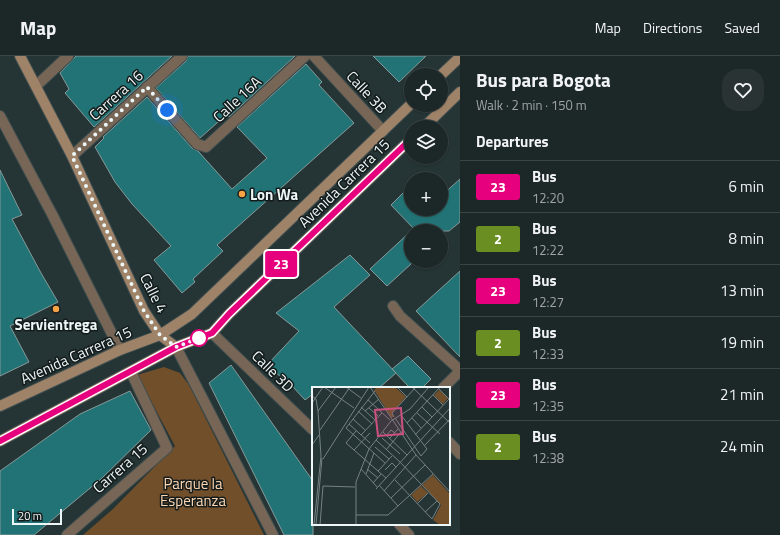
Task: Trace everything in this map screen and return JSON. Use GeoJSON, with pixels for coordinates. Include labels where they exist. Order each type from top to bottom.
{"type":"FeatureCollection","features":[{"type":"Feature","properties":{"kind":"main road","name":"Calle 4"},"geometry":{"type":"LineString","coordinates":[[20,56],[72,156],[144,311],[160,335],[176,347]]}},
{"type":"Feature","properties":{"kind":"main road"},"geometry":{"type":"LineString","coordinates":[[448,68],[460,57]]}},
{"type":"Feature","properties":{"kind":"main road"},"geometry":{"type":"LineString","coordinates":[[431,120],[460,92]]}},
{"type":"Feature","properties":{"kind":"main road","name":"Avenida Carrera 15"},"geometry":{"type":"LineString","coordinates":[[0,406],[120,350],[160,335],[192,314],[404,111]]}},
{"type":"Feature","properties":{"kind":"main road","name":"Avenida Carrera 15"},"geometry":{"type":"LineString","coordinates":[[0,441],[176,347],[212,333],[229,314],[404,146]]}},
{"type":"Feature","properties":{"kind":"street"},"geometry":{"type":"LineString","coordinates":[[36,86],[68,56]]}},
{"type":"Feature","properties":{"kind":"street","name":"Carrera 16"},"geometry":{"type":"LineString","coordinates":[[72,156],[182,56]]}},
{"type":"Feature","properties":{"kind":"street","name":"Calle 16A"},"geometry":{"type":"LineString","coordinates":[[147,87],[197,144],[206,147],[305,56]]}},
{"type":"Feature","properties":{"kind":"street","name":"Calle 3B"},"geometry":{"type":"LineString","coordinates":[[314,56],[383,131]]}},
{"type":"Feature","properties":{"kind":"street"},"geometry":{"type":"LineString","coordinates":[[0,116],[53,216],[120,350]]}},
{"type":"Feature","properties":{"kind":"street"},"geometry":{"type":"LineString","coordinates":[[393,306],[400,316],[460,371],[444,387]]}},
{"type":"Feature","properties":{"kind":"street","name":"Calle 3D"},"geometry":{"type":"LineString","coordinates":[[212,333],[312,429]]}},
{"type":"Feature","properties":{"kind":"street","name":"Calle 4"},"geometry":{"type":"LineString","coordinates":[[176,347],[273,535]]}},
{"type":"Feature","properties":{"kind":"street","name":"Carrera 15"},"geometry":{"type":"LineString","coordinates":[[67,535],[167,448],[131,372]]}},
{"type":"Feature","properties":{"kind":"street"},"geometry":{"type":"LineString","coordinates":[[450,443],[460,454]]}},
{"type":"Feature","properties":{"kind":"street"},"geometry":{"type":"LineString","coordinates":[[400,525],[409,535]]}},
{"type":"Feature","properties":{"kind":"green space","name":"Parque la Esperanza"},"geometry":{"type":"Polygon","coordinates":[[[164,367],[180,373],[189,385],[264,535],[83,535],[113,509],[175,446],[137,375],[164,367]]]}},
{"type":"Feature","properties":{"kind":"building"},"geometry":{"type":"Polygon","coordinates":[[[76,56],[172,56],[94,127],[65,93],[69,89],[60,73],[76,56]]]}},
{"type":"Feature","properties":{"kind":"building"},"geometry":{"type":"Polygon","coordinates":[[[188,56],[295,56],[229,117],[226,115],[200,138],[156,88],[186,61],[188,56]]]}},
{"type":"Feature","properties":{"kind":"building"},"geometry":{"type":"Polygon","coordinates":[[[373,56],[426,56],[414,68],[404,68],[404,77],[399,82],[373,56]]]}},
{"type":"Feature","properties":{"kind":"building"},"geometry":{"type":"Polygon","coordinates":[[[306,64],[322,82],[319,85],[354,123],[217,245],[223,251],[193,279],[195,282],[182,293],[154,260],[171,246],[132,204],[115,182],[95,147],[104,138],[103,137],[147,97],[192,148],[198,151],[232,189],[267,158],[237,127],[306,64]]]}},
{"type":"Feature","properties":{"kind":"building"},"geometry":{"type":"Polygon","coordinates":[[[0,170],[22,215],[12,219],[58,302],[10,326],[29,362],[0,376],[0,170]]]}},
{"type":"Feature","properties":{"kind":"building"},"geometry":{"type":"Polygon","coordinates":[[[460,179],[460,222],[449,231],[448,224],[409,224],[391,205],[404,192],[404,216],[448,216],[448,190],[460,179]]]}},
{"type":"Feature","properties":{"kind":"building"},"geometry":{"type":"Polygon","coordinates":[[[404,237],[404,268],[407,268],[387,286],[370,269],[404,237]]]}},
{"type":"Feature","properties":{"kind":"building"},"geometry":{"type":"Polygon","coordinates":[[[350,255],[370,275],[334,307],[396,373],[380,387],[312,387],[312,395],[305,400],[283,376],[282,378],[267,365],[299,331],[276,313],[350,255]]]}},
{"type":"Feature","properties":{"kind":"building"},"geometry":{"type":"Polygon","coordinates":[[[460,271],[460,357],[416,311],[460,271]]]}},
{"type":"Feature","properties":{"kind":"building"},"geometry":{"type":"Polygon","coordinates":[[[408,356],[431,379],[423,387],[409,387],[392,369],[408,356]]]}},
{"type":"Feature","properties":{"kind":"building"},"geometry":{"type":"Polygon","coordinates":[[[231,365],[312,480],[313,535],[284,535],[209,383],[231,365]]]}},
{"type":"Feature","properties":{"kind":"building"},"geometry":{"type":"Polygon","coordinates":[[[130,391],[151,430],[101,479],[34,535],[0,535],[0,471],[80,414],[130,391]]]}},
{"type":"Feature","properties":{"kind":"bus line","name":"23"},"geometry":{"type":"LineString","coordinates":[[0,441],[176,347],[212,333],[229,314],[404,146]]}},
{"type":"Feature","properties":{"kind":"place","name":"Lon Wa"},"geometry":{"type":"Point","coordinates":[242,194]}},
{"type":"Feature","properties":{"kind":"place","name":"Servientrega"},"geometry":{"type":"Point","coordinates":[56,309]}},
{"type":"Feature","properties":{"kind":"route"},"geometry":{"type":"LineString","coordinates":[[167,110],[147,87],[72,156],[144,311],[160,335],[176,347],[199,338]]}}]}
